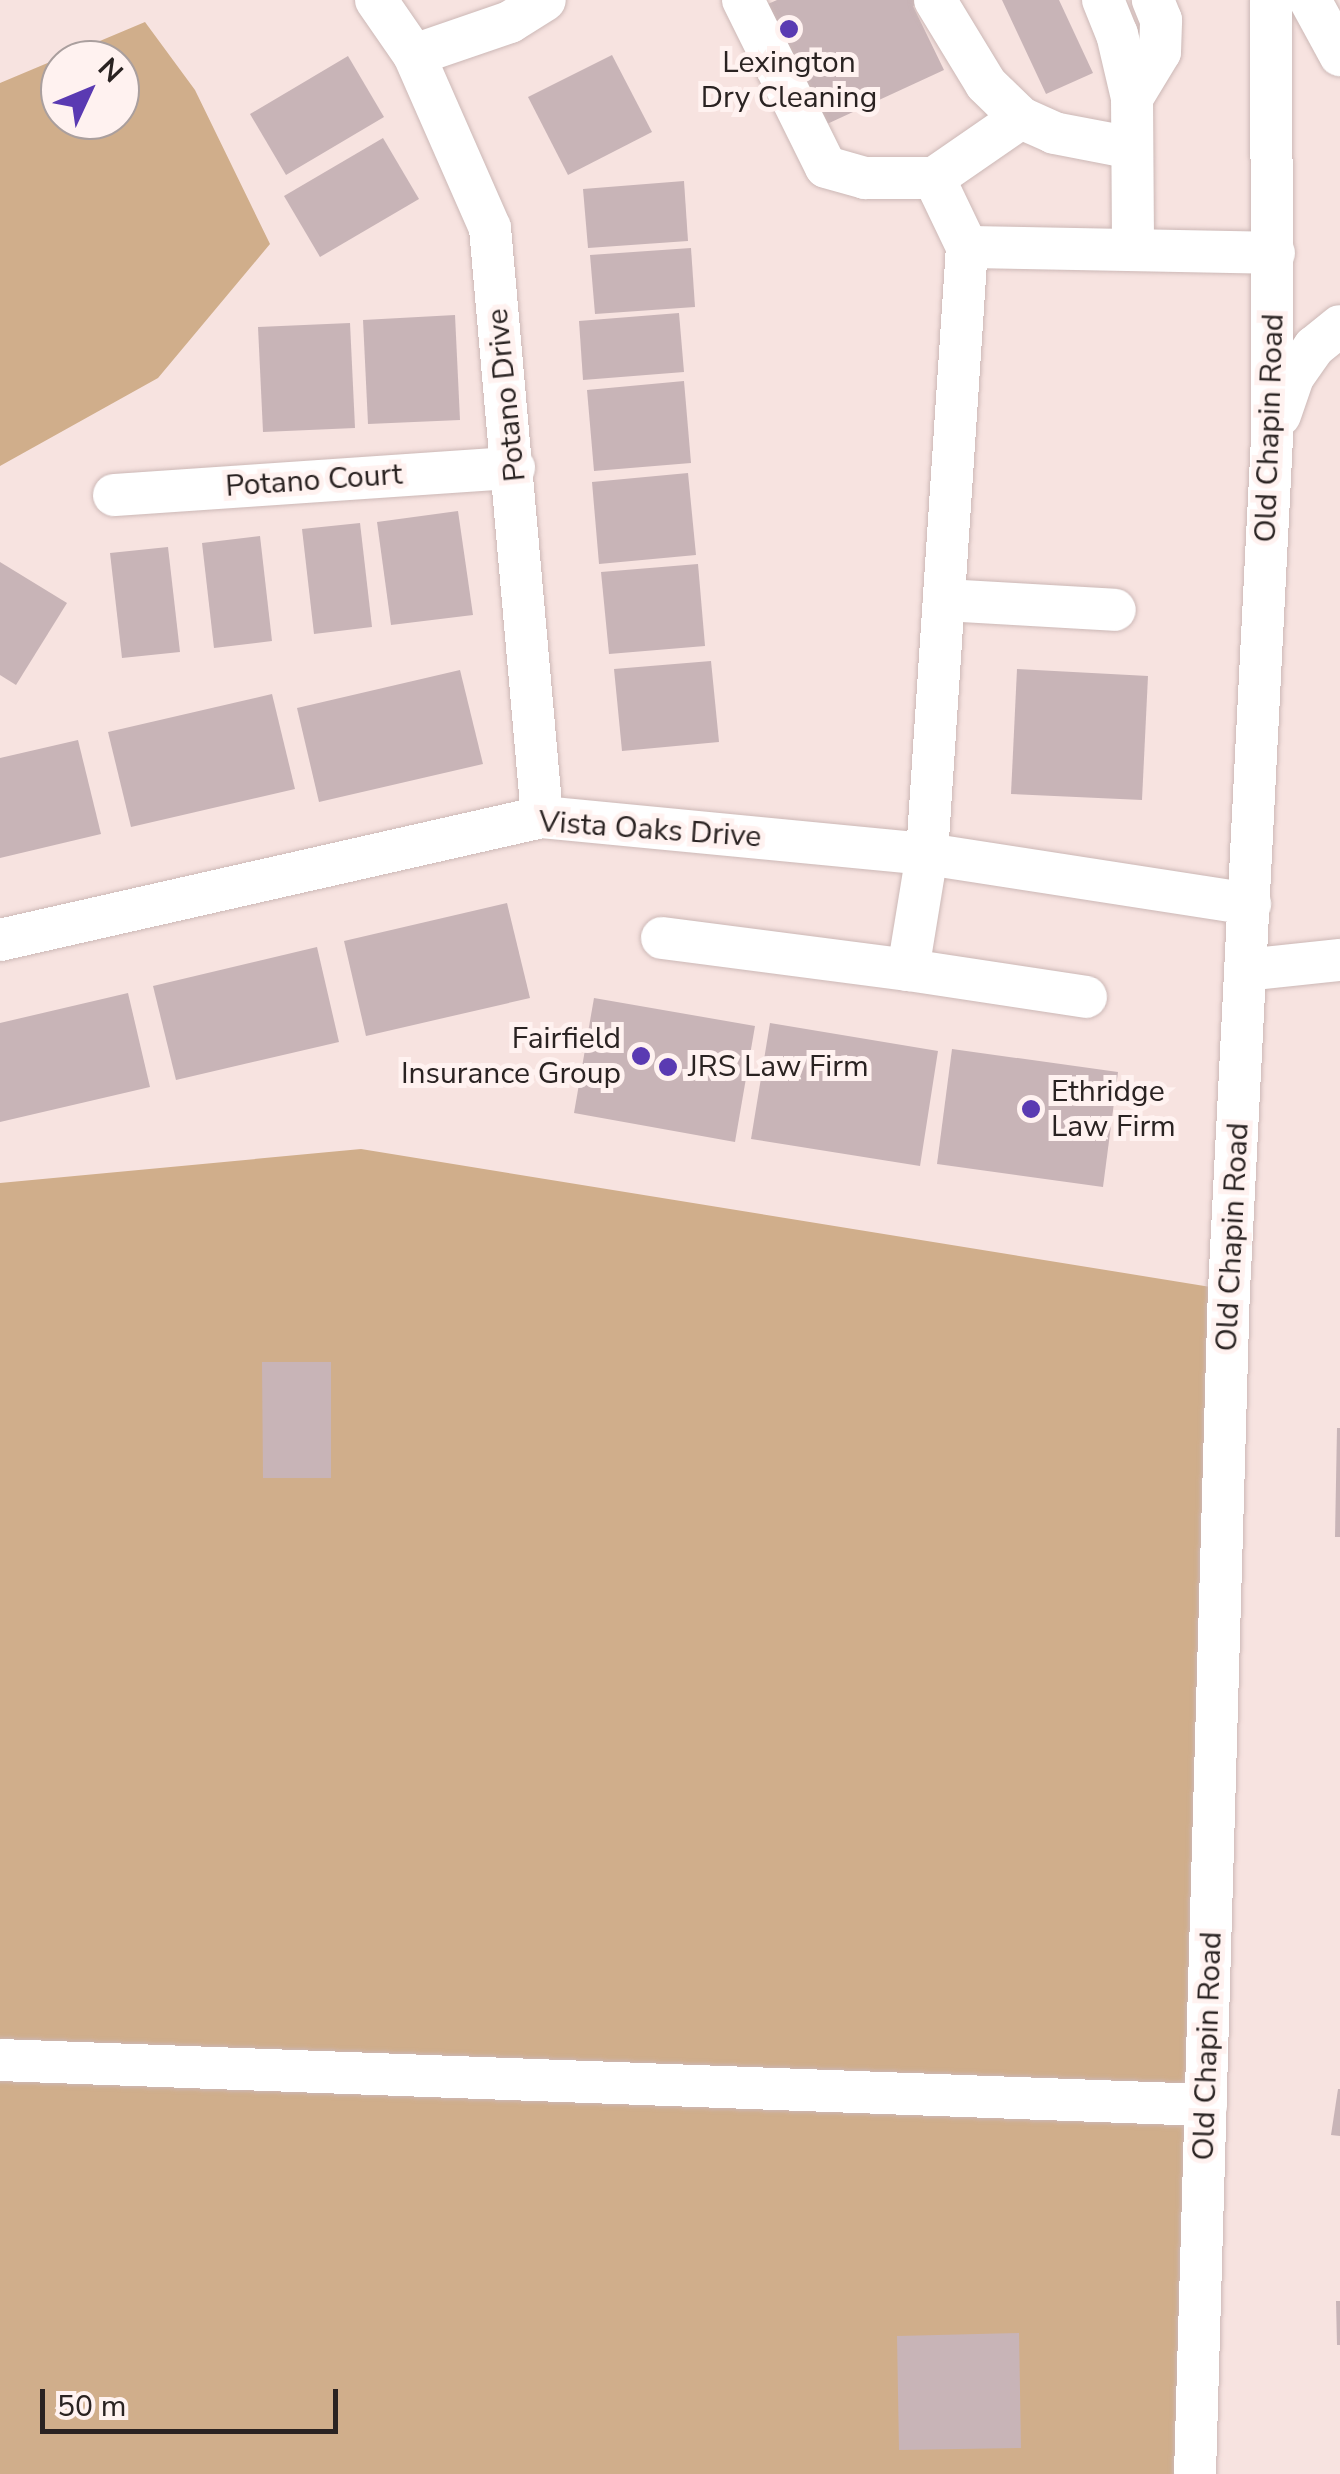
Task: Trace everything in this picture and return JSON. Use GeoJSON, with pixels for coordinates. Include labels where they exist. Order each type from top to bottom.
{"type":"FeatureCollection","features":[{"type":"Feature","properties":{"kind":"street","name":"Potano Drive"},"geometry":{"type":"LineString","coordinates":[[376,0],[414,55],[490,228],[542,817]]}},
{"type":"Feature","properties":{"kind":"street"},"geometry":{"type":"LineString","coordinates":[[414,55],[510,22],[545,0]]}},
{"type":"Feature","properties":{"kind":"street"},"geometry":{"type":"LineString","coordinates":[[743,0],[826,167],[864,178],[934,178],[1021,118]]}},
{"type":"Feature","properties":{"kind":"street"},"geometry":{"type":"LineString","coordinates":[[935,0],[986,84],[1021,118],[1054,133],[1132,148]]}},
{"type":"Feature","properties":{"kind":"street"},"geometry":{"type":"LineString","coordinates":[[1103,0],[1117,34],[1132,98],[1133,247]]}},
{"type":"Feature","properties":{"kind":"street"},"geometry":{"type":"LineString","coordinates":[[1132,98],[1160,52],[1161,20],[1153,0]]}},
{"type":"Feature","properties":{"kind":"street","name":"Old Chapin Road"},"geometry":{"type":"LineString","coordinates":[[1195,2474],[1229,1290],[1272,439],[1270,0]]}},
{"type":"Feature","properties":{"kind":"street"},"geometry":{"type":"LineString","coordinates":[[1310,0],[1340,55]]}},
{"type":"Feature","properties":{"kind":"street"},"geometry":{"type":"LineString","coordinates":[[908,970],[928,854],[966,248],[934,178]]}},
{"type":"Feature","properties":{"kind":"street"},"geometry":{"type":"LineString","coordinates":[[966,248],[1133,247],[1274,253]]}},
{"type":"Feature","properties":{"kind":"street"},"geometry":{"type":"LineString","coordinates":[[1272,439],[1293,377],[1314,347],[1340,326]]}},
{"type":"Feature","properties":{"kind":"street","name":"Potano Court"},"geometry":{"type":"LineString","coordinates":[[114,495],[514,468]]}},
{"type":"Feature","properties":{"kind":"street"},"geometry":{"type":"LineString","coordinates":[[944,600],[1115,610]]}},
{"type":"Feature","properties":{"kind":"street","name":"Vista Oaks Drive"},"geometry":{"type":"LineString","coordinates":[[0,940],[542,817],[928,854],[1250,904]]}},
{"type":"Feature","properties":{"kind":"street"},"geometry":{"type":"LineString","coordinates":[[662,938],[1086,997]]}},
{"type":"Feature","properties":{"kind":"street"},"geometry":{"type":"LineString","coordinates":[[1246,970],[1340,960]]}},
{"type":"Feature","properties":{"kind":"street"},"geometry":{"type":"LineString","coordinates":[[0,2060],[1206,2106]]}},
{"type":"Feature","properties":{"kind":"shaded area"},"geometry":{"type":"Polygon","coordinates":[[[145,22],[195,90],[270,244],[158,378],[0,466],[0,83],[40,66],[40,140],[140,140],[140,40],[102,40],[145,22]]]}},
{"type":"Feature","properties":{"kind":"shaded area"},"geometry":{"type":"Polygon","coordinates":[[[361,1149],[1229,1290],[1195,2474],[0,2474],[0,1183],[361,1149]]]}},
{"type":"Feature","properties":{"kind":"building"},"geometry":{"type":"Polygon","coordinates":[[[777,0],[927,0],[913,6],[944,70],[827,124],[768,4],[777,0]]]}},
{"type":"Feature","properties":{"kind":"building"},"geometry":{"type":"Polygon","coordinates":[[[1002,0],[1059,0],[1093,73],[1046,94],[1002,0]]]}},
{"type":"Feature","properties":{"kind":"building"},"geometry":{"type":"Polygon","coordinates":[[[612,55],[652,132],[568,175],[528,97],[612,55]]]}},
{"type":"Feature","properties":{"kind":"building"},"geometry":{"type":"Polygon","coordinates":[[[348,56],[384,117],[286,175],[250,114],[348,56]]]}},
{"type":"Feature","properties":{"kind":"building"},"geometry":{"type":"Polygon","coordinates":[[[383,138],[419,199],[320,257],[284,196],[383,138]]]}},
{"type":"Feature","properties":{"kind":"building"},"geometry":{"type":"Polygon","coordinates":[[[684,181],[688,241],[588,248],[583,189],[684,181]]]}},
{"type":"Feature","properties":{"kind":"building"},"geometry":{"type":"Polygon","coordinates":[[[691,248],[695,307],[595,314],[590,255],[691,248]]]}},
{"type":"Feature","properties":{"kind":"building"},"geometry":{"type":"Polygon","coordinates":[[[679,313],[684,372],[583,380],[579,321],[679,313]]]}},
{"type":"Feature","properties":{"kind":"building"},"geometry":{"type":"Polygon","coordinates":[[[455,315],[460,420],[368,424],[363,320],[455,315]]]}},
{"type":"Feature","properties":{"kind":"building"},"geometry":{"type":"Polygon","coordinates":[[[350,323],[355,428],[263,432],[258,327],[350,323]]]}},
{"type":"Feature","properties":{"kind":"building"},"geometry":{"type":"Polygon","coordinates":[[[684,381],[691,463],[594,471],[587,390],[684,381]]]}},
{"type":"Feature","properties":{"kind":"building"},"geometry":{"type":"Polygon","coordinates":[[[688,473],[696,555],[599,564],[592,482],[688,473]]]}},
{"type":"Feature","properties":{"kind":"building"},"geometry":{"type":"Polygon","coordinates":[[[458,511],[473,615],[391,625],[377,522],[458,511]]]}},
{"type":"Feature","properties":{"kind":"building"},"geometry":{"type":"Polygon","coordinates":[[[360,523],[372,627],[314,634],[302,529],[360,523]]]}},
{"type":"Feature","properties":{"kind":"building"},"geometry":{"type":"Polygon","coordinates":[[[260,536],[272,641],[214,648],[202,543],[260,536]]]}},
{"type":"Feature","properties":{"kind":"building"},"geometry":{"type":"Polygon","coordinates":[[[168,547],[180,652],[122,658],[110,553],[168,547]]]}},
{"type":"Feature","properties":{"kind":"building"},"geometry":{"type":"Polygon","coordinates":[[[0,562],[67,603],[16,685],[0,675],[0,562]]]}},
{"type":"Feature","properties":{"kind":"building"},"geometry":{"type":"Polygon","coordinates":[[[698,564],[705,646],[609,654],[601,572],[698,564]]]}},
{"type":"Feature","properties":{"kind":"building"},"geometry":{"type":"Polygon","coordinates":[[[711,661],[719,742],[622,751],[614,669],[711,661]]]}},
{"type":"Feature","properties":{"kind":"building"},"geometry":{"type":"Polygon","coordinates":[[[1017,669],[1148,676],[1142,800],[1011,794],[1017,669]]]}},
{"type":"Feature","properties":{"kind":"building"},"geometry":{"type":"Polygon","coordinates":[[[460,670],[483,764],[319,802],[297,708],[460,670]]]}},
{"type":"Feature","properties":{"kind":"building"},"geometry":{"type":"Polygon","coordinates":[[[272,694],[295,789],[131,827],[108,732],[272,694]]]}},
{"type":"Feature","properties":{"kind":"building"},"geometry":{"type":"Polygon","coordinates":[[[78,740],[101,834],[0,858],[0,758],[78,740]]]}},
{"type":"Feature","properties":{"kind":"building"},"geometry":{"type":"Polygon","coordinates":[[[507,903],[530,998],[366,1036],[344,941],[507,903]]]}},
{"type":"Feature","properties":{"kind":"building"},"geometry":{"type":"Polygon","coordinates":[[[317,947],[339,1042],[176,1080],[153,986],[317,947]]]}},
{"type":"Feature","properties":{"kind":"building"},"geometry":{"type":"Polygon","coordinates":[[[128,993],[150,1087],[0,1122],[0,1023],[128,993]]]}},
{"type":"Feature","properties":{"kind":"building"},"geometry":{"type":"Polygon","coordinates":[[[594,998],[755,1026],[735,1142],[574,1113],[594,998]]]}},
{"type":"Feature","properties":{"kind":"building"},"geometry":{"type":"Polygon","coordinates":[[[770,1023],[938,1051],[920,1166],[751,1139],[770,1023]]]}},
{"type":"Feature","properties":{"kind":"building"},"geometry":{"type":"Polygon","coordinates":[[[952,1049],[1118,1072],[1103,1187],[937,1164],[952,1049]]]}},
{"type":"Feature","properties":{"kind":"building"},"geometry":{"type":"Polygon","coordinates":[[[262,1362],[331,1362],[331,1478],[263,1478],[262,1362]]]}},
{"type":"Feature","properties":{"kind":"building"},"geometry":{"type":"Polygon","coordinates":[[[1340,1428],[1340,1537],[1335,1537],[1340,1428]]]}},
{"type":"Feature","properties":{"kind":"building"},"geometry":{"type":"Polygon","coordinates":[[[1340,2089],[1340,2136],[1331,2135],[1340,2089]]]}},
{"type":"Feature","properties":{"kind":"building"},"geometry":{"type":"Polygon","coordinates":[[[1336,2301],[1340,2301],[1340,2345],[1337,2345],[1336,2301]]]}},
{"type":"Feature","properties":{"kind":"building"},"geometry":{"type":"Polygon","coordinates":[[[1019,2333],[1021,2448],[899,2450],[897,2336],[1019,2333]]]}},
{"type":"Feature","properties":{"kind":"place","name":"Lexington Dry Cleaning"},"geometry":{"type":"Point","coordinates":[789,29]}},
{"type":"Feature","properties":{"kind":"place","name":"Fairfield Insurance Group"},"geometry":{"type":"Point","coordinates":[641,1056]}},
{"type":"Feature","properties":{"kind":"place","name":"JRS Law Firm"},"geometry":{"type":"Point","coordinates":[668,1067]}},
{"type":"Feature","properties":{"kind":"place","name":"Ethridge Law Firm"},"geometry":{"type":"Point","coordinates":[1031,1109]}}]}
